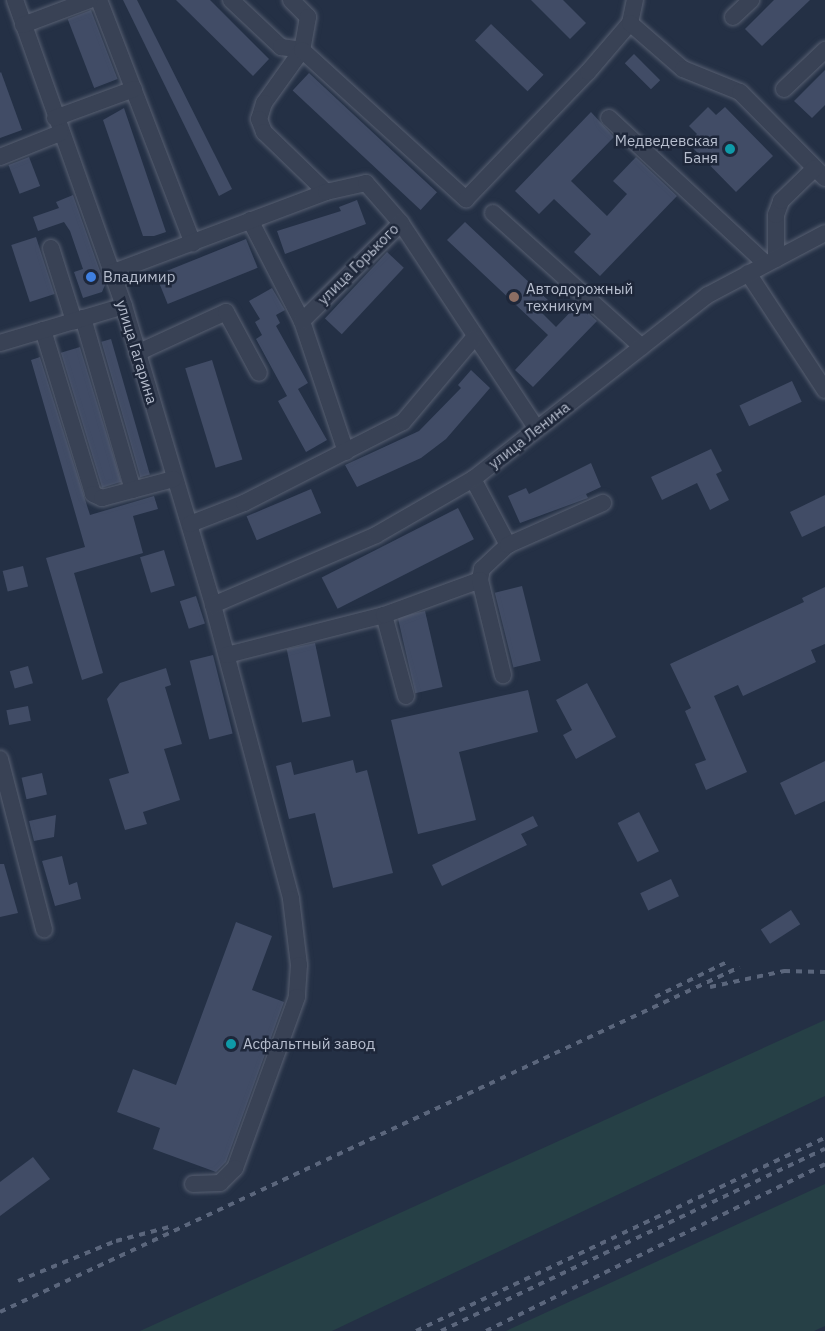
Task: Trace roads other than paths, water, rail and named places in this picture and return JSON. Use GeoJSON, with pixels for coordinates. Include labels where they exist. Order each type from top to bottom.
{"type":"FeatureCollection","features":[{"type":"Feature","properties":{"kind":"street","name":"улица Гагарина"},"geometry":{"type":"LineString","coordinates":[[15,0],[57,126],[123,306],[174,479],[190,524],[291,899],[299,982],[235,1168],[220,1184],[193,1184]]}},
{"type":"Feature","properties":{"kind":"street"},"geometry":{"type":"LineString","coordinates":[[23,26],[89,0]]}},
{"type":"Feature","properties":{"kind":"street"},"geometry":{"type":"LineString","coordinates":[[99,0],[193,243]]}},
{"type":"Feature","properties":{"kind":"street"},"geometry":{"type":"LineString","coordinates":[[231,0],[280,47],[302,50],[466,199],[630,24],[634,0]]}},
{"type":"Feature","properties":{"kind":"street"},"geometry":{"type":"LineString","coordinates":[[111,273],[326,192],[264,132],[260,119],[264,103],[302,50],[308,17],[291,0]]}},
{"type":"Feature","properties":{"kind":"street"},"geometry":{"type":"LineString","coordinates":[[733,17],[751,0]]}},
{"type":"Feature","properties":{"kind":"street"},"geometry":{"type":"LineString","coordinates":[[630,24],[683,69],[740,92],[820,173],[781,201],[776,215],[771,262]]}},
{"type":"Feature","properties":{"kind":"street"},"geometry":{"type":"LineString","coordinates":[[784,88],[825,50]]}},
{"type":"Feature","properties":{"kind":"street"},"geometry":{"type":"LineString","coordinates":[[0,158],[57,126],[134,89]]}},
{"type":"Feature","properties":{"kind":"street"},"geometry":{"type":"LineString","coordinates":[[609,118],[771,262]]}},
{"type":"Feature","properties":{"kind":"street","name":"улица Горького"},"geometry":{"type":"LineString","coordinates":[[302,321],[401,223],[366,183],[326,192]]}},
{"type":"Feature","properties":{"kind":"street"},"geometry":{"type":"LineString","coordinates":[[493,213],[642,346]]}},
{"type":"Feature","properties":{"kind":"street"},"geometry":{"type":"LineString","coordinates":[[250,220],[302,321],[346,452]]}},
{"type":"Feature","properties":{"kind":"street"},"geometry":{"type":"LineString","coordinates":[[401,223],[473,339],[536,428]]}},
{"type":"Feature","properties":{"kind":"street","name":"улица Ленина"},"geometry":{"type":"LineString","coordinates":[[213,606],[376,535],[474,479],[536,428],[708,296],[825,233]]}},
{"type":"Feature","properties":{"kind":"street"},"geometry":{"type":"LineString","coordinates":[[51,248],[79,319],[133,490]]}},
{"type":"Feature","properties":{"kind":"street"},"geometry":{"type":"LineString","coordinates":[[748,273],[825,390]]}},
{"type":"Feature","properties":{"kind":"street"},"geometry":{"type":"LineString","coordinates":[[0,343],[123,306]]}},
{"type":"Feature","properties":{"kind":"street"},"geometry":{"type":"LineString","coordinates":[[137,353],[226,312],[259,373]]}},
{"type":"Feature","properties":{"kind":"street"},"geometry":{"type":"LineString","coordinates":[[43,330],[93,494],[102,498],[174,479]]}},
{"type":"Feature","properties":{"kind":"street"},"geometry":{"type":"LineString","coordinates":[[190,524],[244,503],[403,422],[473,339]]}},
{"type":"Feature","properties":{"kind":"street"},"geometry":{"type":"LineString","coordinates":[[474,479],[508,545]]}},
{"type":"Feature","properties":{"kind":"street"},"geometry":{"type":"LineString","coordinates":[[503,675],[480,580],[482,569],[508,545],[603,503]]}},
{"type":"Feature","properties":{"kind":"street"},"geometry":{"type":"LineString","coordinates":[[227,655],[384,615],[480,580]]}},
{"type":"Feature","properties":{"kind":"street"},"geometry":{"type":"LineString","coordinates":[[384,615],[406,696]]}},
{"type":"Feature","properties":{"kind":"street"},"geometry":{"type":"LineString","coordinates":[[0,759],[44,929]]}},
{"type":"Feature","properties":{"kind":"railway"},"geometry":{"type":"LineString","coordinates":[[655,997],[727,962]]}},
{"type":"Feature","properties":{"kind":"railway"},"geometry":{"type":"LineString","coordinates":[[0,1312],[740,967]]}},
{"type":"Feature","properties":{"kind":"railway"},"geometry":{"type":"LineString","coordinates":[[710,987],[784,971],[825,972]]}},
{"type":"Feature","properties":{"kind":"railway"},"geometry":{"type":"LineString","coordinates":[[416,1331],[825,1138]]}},
{"type":"Feature","properties":{"kind":"railway"},"geometry":{"type":"LineString","coordinates":[[441,1331],[825,1149]]}},
{"type":"Feature","properties":{"kind":"railway"},"geometry":{"type":"LineString","coordinates":[[486,1331],[825,1164]]}},
{"type":"Feature","properties":{"kind":"railway"},"geometry":{"type":"LineString","coordinates":[[18,1281],[116,1241],[173,1226]]}},
{"type":"Feature","properties":{"kind":"place","name":"Медведевская Баня"},"geometry":{"type":"Point","coordinates":[730,149]}},
{"type":"Feature","properties":{"kind":"place","name":"Владимир"},"geometry":{"type":"Point","coordinates":[91,277]}},
{"type":"Feature","properties":{"kind":"place","name":"Автодорожный техникум"},"geometry":{"type":"Point","coordinates":[514,297]}},
{"type":"Feature","properties":{"kind":"place","name":"Асфальтный завод"},"geometry":{"type":"Point","coordinates":[231,1044]}}]}
